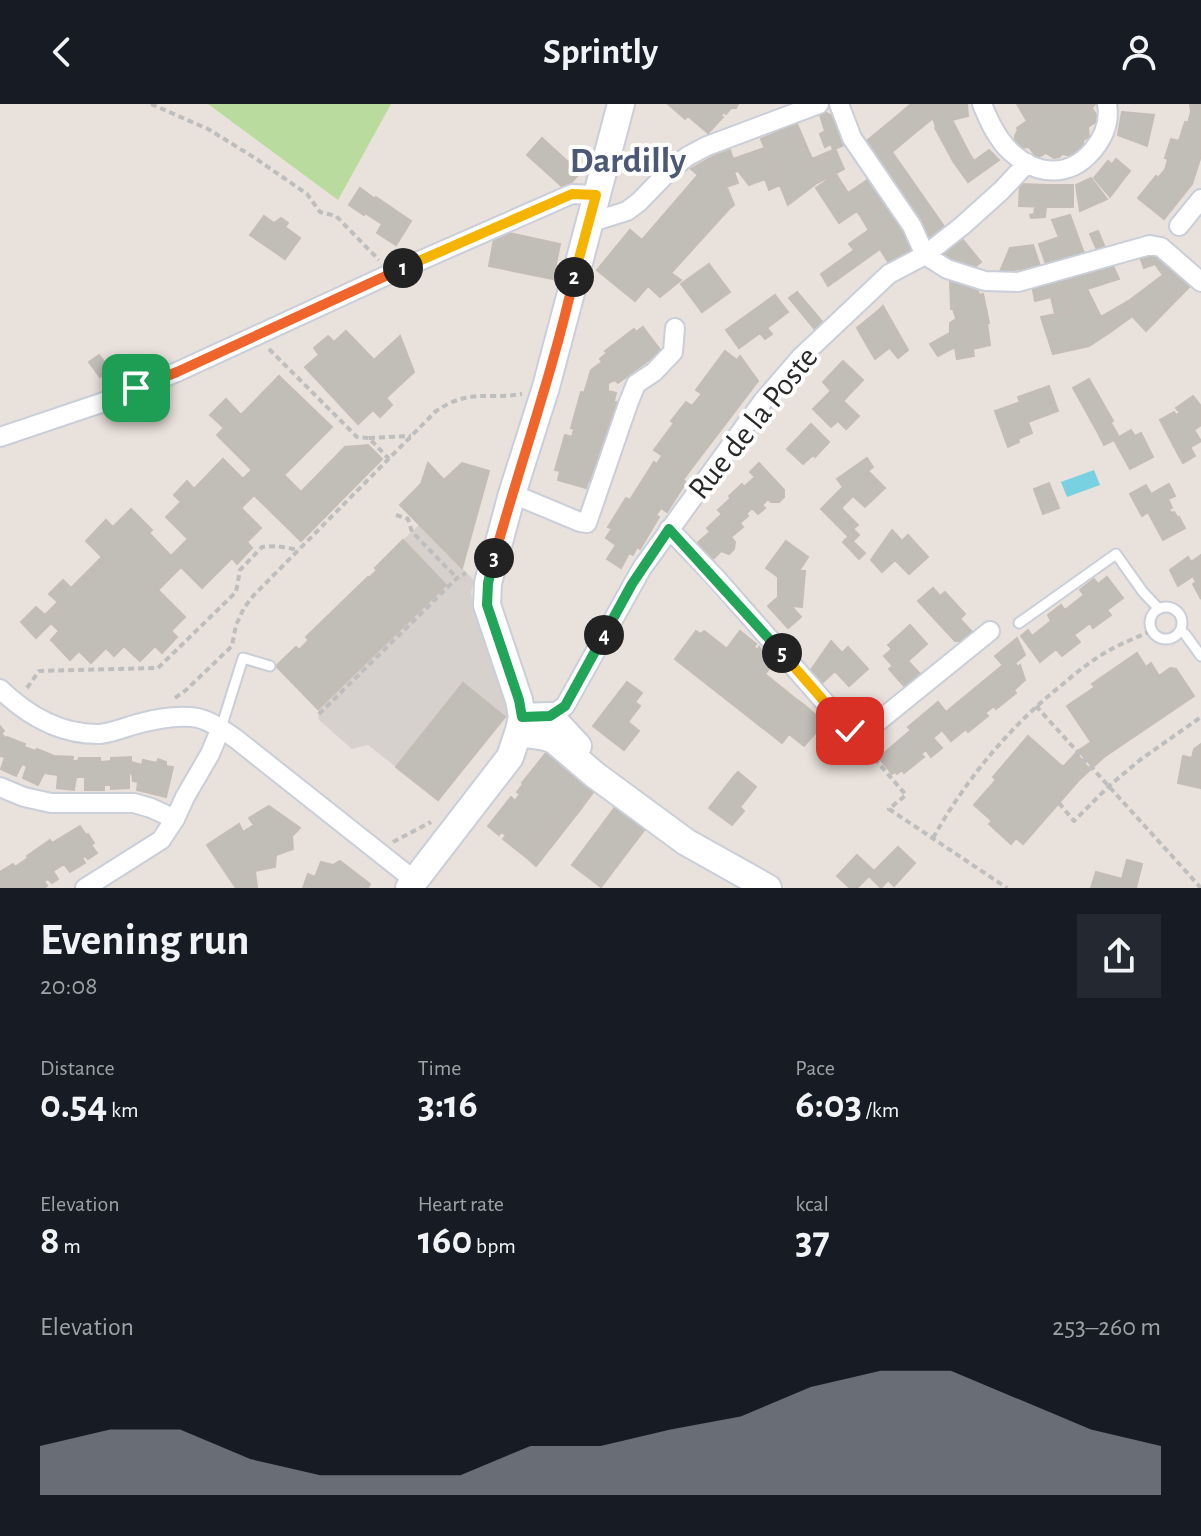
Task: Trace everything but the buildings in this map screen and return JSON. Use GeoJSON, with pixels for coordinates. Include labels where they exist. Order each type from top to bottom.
{"type":"FeatureCollection","features":[{"type":"Feature","properties":{"kind":"street"},"geometry":{"type":"LineString","coordinates":[[0,689],[40,720],[82,732],[102,734],[153,720],[200,718],[221,728],[411,884],[510,757],[520,725],[519,700],[487,605],[488,583],[546,387],[621,104]]}},
{"type":"Feature","properties":{"kind":"street"},"geometry":{"type":"LineString","coordinates":[[589,223],[627,211],[670,170],[697,151],[789,109],[819,104]]}},
{"type":"Feature","properties":{"kind":"street"},"geometry":{"type":"LineString","coordinates":[[839,104],[852,138],[912,226],[925,255],[947,269],[985,281],[1018,282],[1150,245],[1161,247],[1201,282]]}},
{"type":"Feature","properties":{"kind":"street"},"geometry":{"type":"LineString","coordinates":[[982,104],[990,124],[1011,153],[1027,163],[1055,171],[1066,171],[1080,163],[1099,142],[1106,128],[1107,104]]}},
{"type":"Feature","properties":{"kind":"street","name":"Rue de la Poste"},"geometry":{"type":"LineString","coordinates":[[550,716],[565,706],[632,584],[763,401],[801,357],[889,274],[925,255],[994,198],[1027,163]]}},
{"type":"Feature","properties":{"kind":"street"},"geometry":{"type":"LineString","coordinates":[[0,437],[101,403],[177,372],[572,194],[596,195]]}},
{"type":"Feature","properties":{"kind":"street"},"geometry":{"type":"LineString","coordinates":[[1179,226],[1201,199]]}},
{"type":"Feature","properties":{"kind":"street"},"geometry":{"type":"LineString","coordinates":[[520,497],[587,523],[636,384],[654,372],[673,352],[675,328]]}},
{"type":"Feature","properties":{"kind":"street"},"geometry":{"type":"LineString","coordinates":[[669,529],[726,589],[850,731],[864,733],[990,631]]}},
{"type":"Feature","properties":{"kind":"street"},"geometry":{"type":"LineString","coordinates":[[520,725],[550,716],[627,798]]}},
{"type":"Feature","properties":{"kind":"street"},"geometry":{"type":"LineString","coordinates":[[520,725],[554,740],[686,842],[768,888]]}},
{"type":"Feature","properties":{"kind":"street"},"geometry":{"type":"LineString","coordinates":[[85,888],[161,840],[210,754],[221,728]]}},
{"type":"Feature","properties":{"kind":"street"},"geometry":{"type":"LineString","coordinates":[[0,787],[51,803],[134,803],[175,819]]}},
{"type":"Feature","properties":{"kind":"lane"},"geometry":{"type":"LineString","coordinates":[[1019,623],[1116,554],[1159,609]]}},
{"type":"Feature","properties":{"kind":"lane"},"geometry":{"type":"LineString","coordinates":[[1169,607],[1178,612],[1182,622],[1176,635],[1160,637],[1153,630],[1151,620],[1159,609],[1169,607]]}},
{"type":"Feature","properties":{"kind":"lane"},"geometry":{"type":"LineString","coordinates":[[1180,631],[1201,656]]}},
{"type":"Feature","properties":{"kind":"lane"},"geometry":{"type":"LineString","coordinates":[[221,728],[243,658],[270,666]]}},
{"type":"Feature","properties":{"kind":"path"},"geometry":{"type":"LineString","coordinates":[[151,104],[208,129],[307,194],[320,212],[336,216],[392,273]]}},
{"type":"Feature","properties":{"kind":"path"},"geometry":{"type":"LineString","coordinates":[[266,347],[357,437],[412,436]]}},
{"type":"Feature","properties":{"kind":"path"},"geometry":{"type":"LineString","coordinates":[[171,700],[229,650],[236,625],[253,596],[436,411],[457,399],[481,395],[521,395],[531,388]]}},
{"type":"Feature","properties":{"kind":"path"},"geometry":{"type":"LineString","coordinates":[[369,438],[389,459]]}},
{"type":"Feature","properties":{"kind":"path"},"geometry":{"type":"LineString","coordinates":[[396,515],[408,519],[412,532],[457,578]]}},
{"type":"Feature","properties":{"kind":"path"},"geometry":{"type":"LineString","coordinates":[[27,688],[39,671],[158,668],[236,592],[240,570],[262,547],[299,550]]}},
{"type":"Feature","properties":{"kind":"path"},"geometry":{"type":"LineString","coordinates":[[319,714],[457,578],[466,573]]}},
{"type":"Feature","properties":{"kind":"path"},"geometry":{"type":"LineString","coordinates":[[933,838],[967,782],[1036,706],[1100,656],[1153,630]]}},
{"type":"Feature","properties":{"kind":"path"},"geometry":{"type":"LineString","coordinates":[[1036,706],[1201,888]]}},
{"type":"Feature","properties":{"kind":"path"},"geometry":{"type":"LineString","coordinates":[[1059,803],[1074,821],[1140,760],[1201,717]]}},
{"type":"Feature","properties":{"kind":"path"},"geometry":{"type":"LineString","coordinates":[[850,731],[906,795],[889,809],[1007,888]]}},
{"type":"Feature","properties":{"kind":"path"},"geometry":{"type":"LineString","coordinates":[[391,843],[436,820]]}},
{"type":"Feature","properties":{"kind":"green space"},"geometry":{"type":"Polygon","coordinates":[[[208,104],[391,104],[338,200],[208,104]]]}},
{"type":"Feature","properties":{"kind":"shaded area"},"geometry":{"type":"Polygon","coordinates":[[[419,525],[474,580],[471,593],[508,714],[507,719],[463,684],[396,767],[368,745],[352,749],[319,720],[318,709],[445,585],[403,540],[419,525]]]}},
{"type":"Feature","properties":{"kind":"water"},"geometry":{"type":"Polygon","coordinates":[[[1094,470],[1100,485],[1067,497],[1061,482],[1094,470]]]}},
{"type":"Feature","properties":{"kind":"district","name":"Dardilly"},"geometry":{"type":"Point","coordinates":[628,161]}},
{"type":"Feature","properties":{"kind":"route"},"geometry":{"type":"LineString","coordinates":[[136,388],[572,194],[596,195],[546,387],[488,583],[487,605],[522,717],[550,716],[565,706],[632,584],[669,529],[850,731]]}}]}
